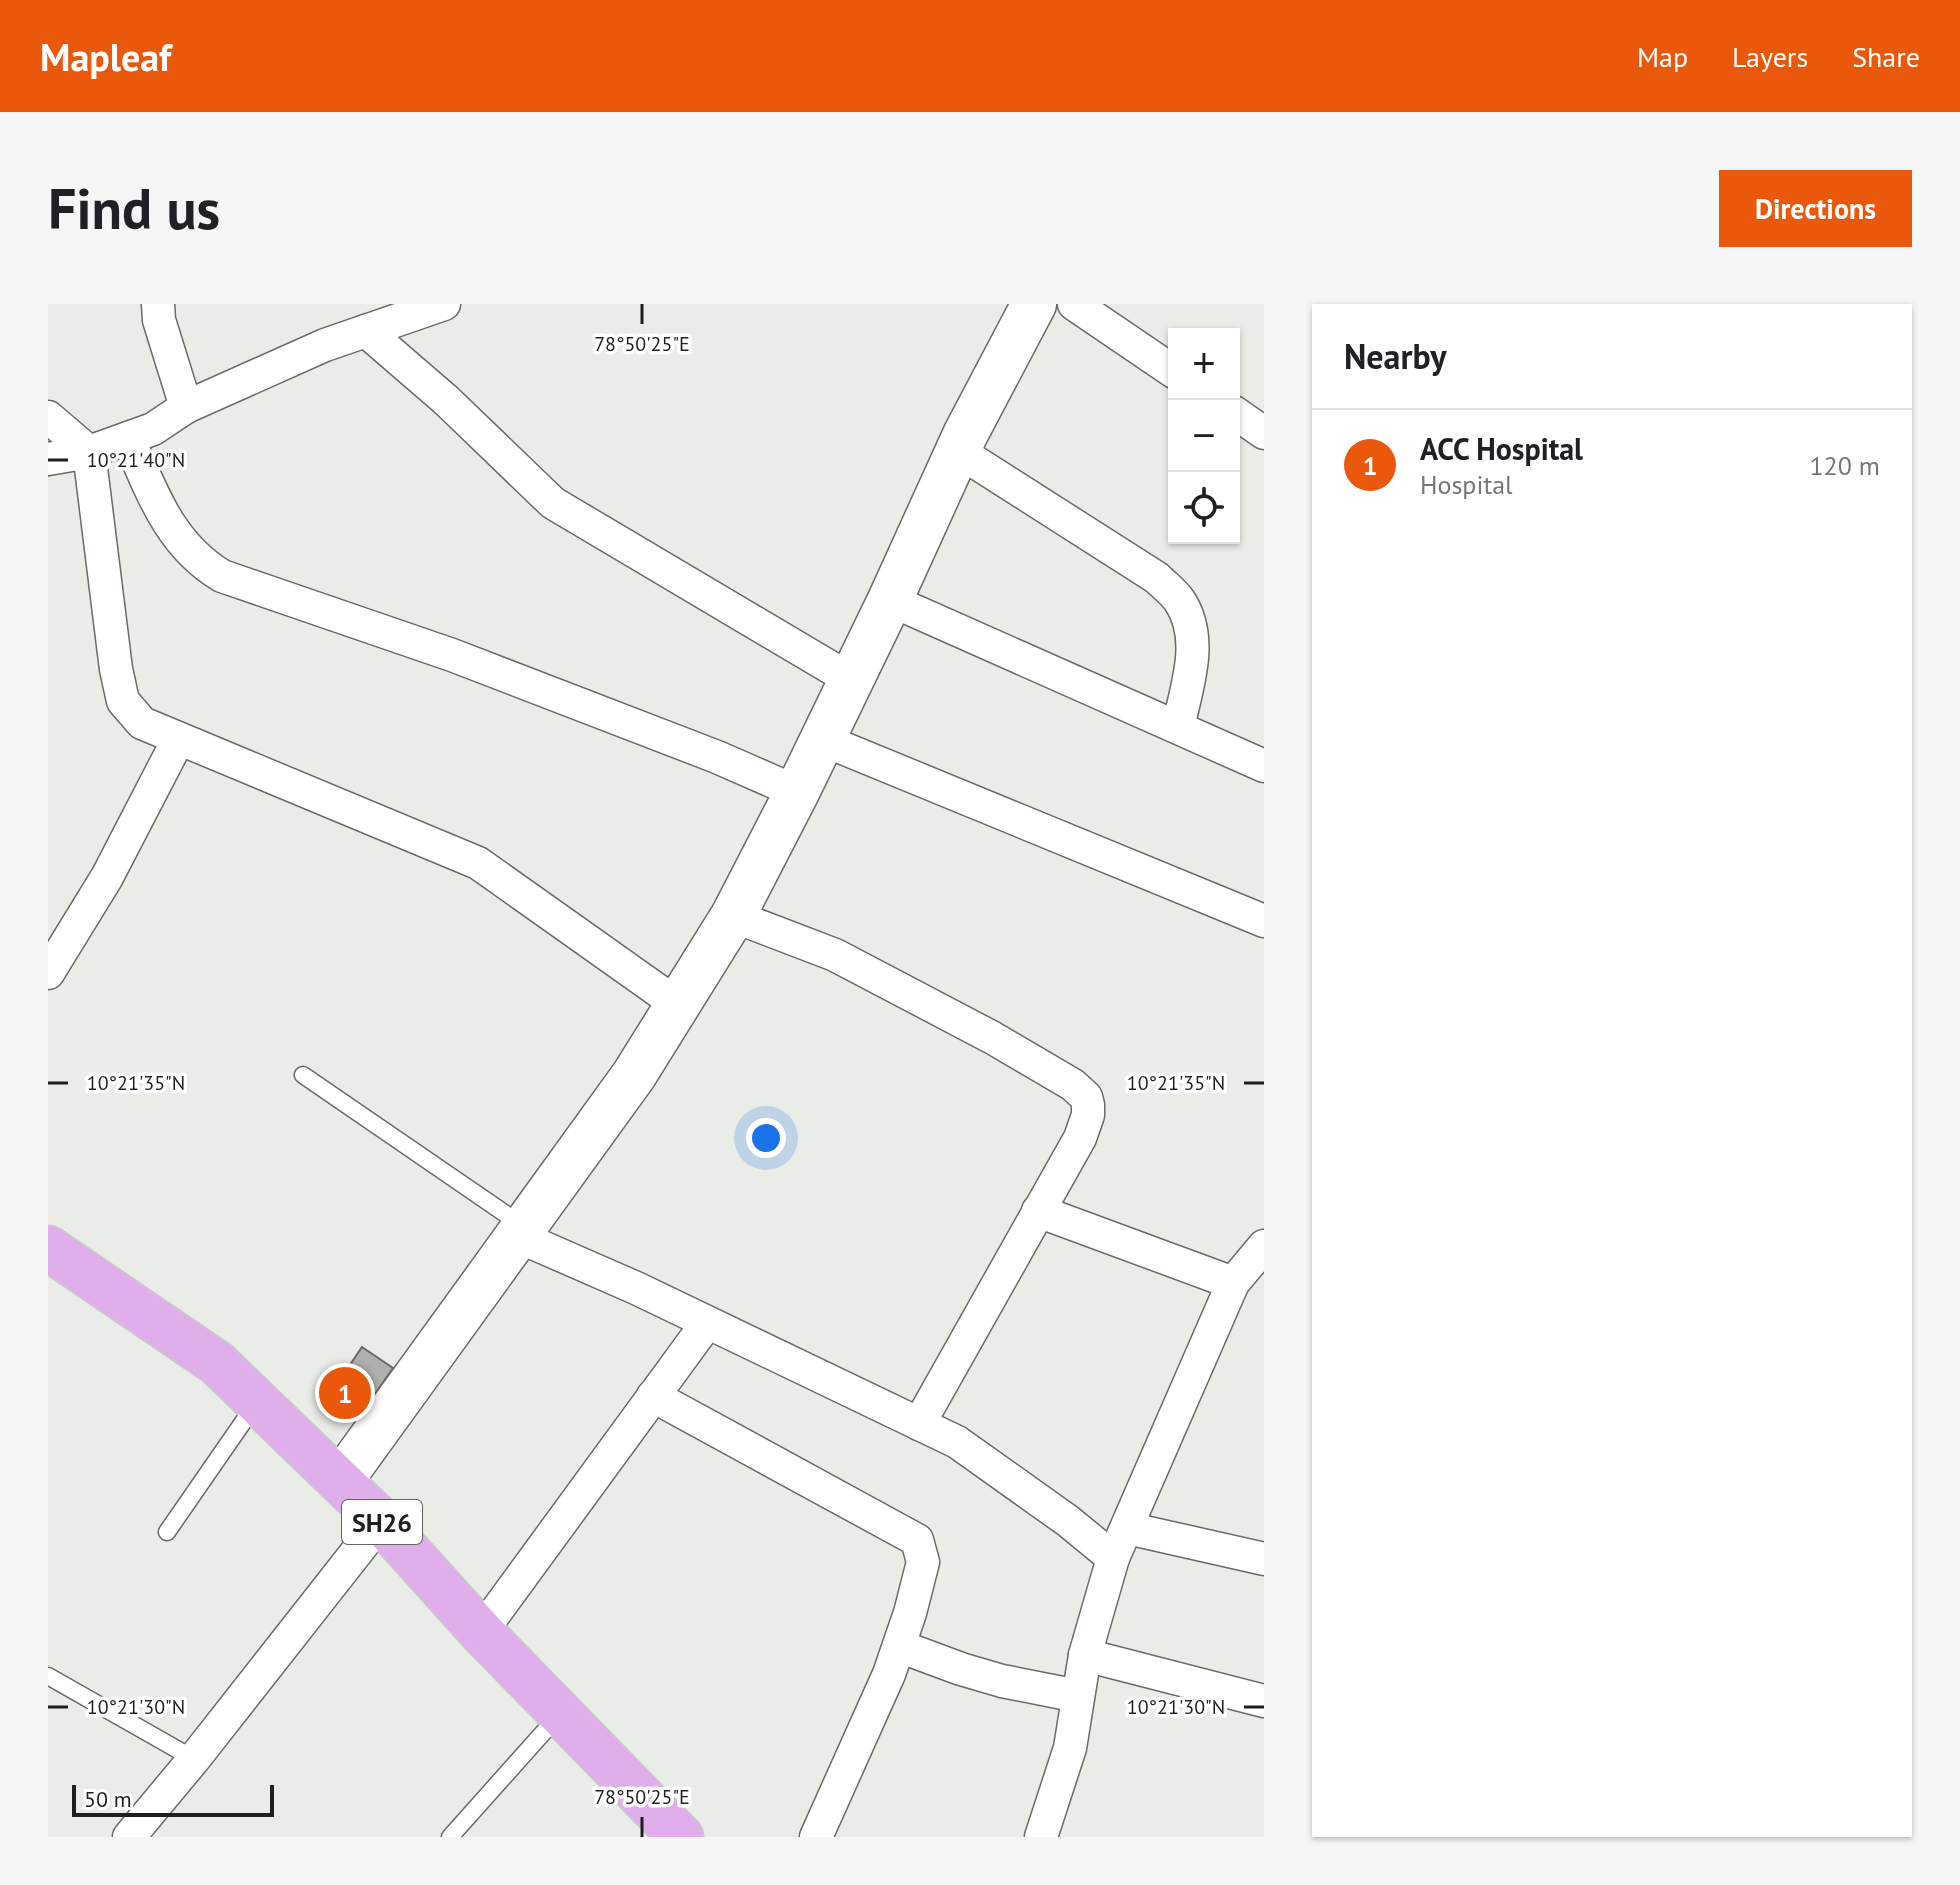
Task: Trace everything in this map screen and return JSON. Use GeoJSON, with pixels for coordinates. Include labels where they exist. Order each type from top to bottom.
{"type":"FeatureCollection","features":[{"type":"Feature","properties":{"kind":"main road","name":"SH26"},"geometry":{"type":"LineString","coordinates":[[48,1248],[217,1363],[258,1401],[381,1521],[481,1632],[681,1837]]}},
{"type":"Feature","properties":{"kind":"street"},"geometry":{"type":"LineString","coordinates":[[158,304],[159,320],[186,407]]}},
{"type":"Feature","properties":{"kind":"street"},"geometry":{"type":"LineString","coordinates":[[48,459],[89,452],[153,429],[186,407],[378,319],[444,304]]}},
{"type":"Feature","properties":{"kind":"street"},"geometry":{"type":"LineString","coordinates":[[341,1480],[634,1075],[733,916],[890,600],[958,451],[1034,304]]}},
{"type":"Feature","properties":{"kind":"street"},"geometry":{"type":"LineString","coordinates":[[1074,304],[1168,368]]}},
{"type":"Feature","properties":{"kind":"street"},"geometry":{"type":"LineString","coordinates":[[378,319],[446,400],[553,503],[850,679]]}},
{"type":"Feature","properties":{"kind":"street"},"geometry":{"type":"LineString","coordinates":[[1240,416],[1264,433]]}},
{"type":"Feature","properties":{"kind":"street"},"geometry":{"type":"LineString","coordinates":[[48,417],[89,452],[116,669],[123,701],[142,723],[478,863],[677,1004]]}},
{"type":"Feature","properties":{"kind":"street"},"geometry":{"type":"LineString","coordinates":[[128,438],[158,505],[180,540],[199,562],[222,576],[452,655],[717,757],[797,792]]}},
{"type":"Feature","properties":{"kind":"street"},"geometry":{"type":"LineString","coordinates":[[958,451],[1157,578],[1179,600],[1192,629],[1193,663],[1178,727]]}},
{"type":"Feature","properties":{"kind":"street"},"geometry":{"type":"LineString","coordinates":[[890,600],[1264,766]]}},
{"type":"Feature","properties":{"kind":"street"},"geometry":{"type":"LineString","coordinates":[[821,739],[1264,921]]}},
{"type":"Feature","properties":{"kind":"street"},"geometry":{"type":"LineString","coordinates":[[48,973],[107,877],[178,740]]}},
{"type":"Feature","properties":{"kind":"street"},"geometry":{"type":"LineString","coordinates":[[733,916],[835,955],[993,1038],[1086,1097],[1085,1126],[919,1424]]}},
{"type":"Feature","properties":{"kind":"street"},"geometry":{"type":"LineString","coordinates":[[1038,1211],[1233,1283]]}},
{"type":"Feature","properties":{"kind":"street"},"geometry":{"type":"LineString","coordinates":[[520,1232],[957,1442],[1068,1521],[1113,1558]]}},
{"type":"Feature","properties":{"kind":"street"},"geometry":{"type":"LineString","coordinates":[[1041,1837],[1070,1748],[1085,1655],[1113,1558],[1233,1283],[1264,1246]]}},
{"type":"Feature","properties":{"kind":"street"},"geometry":{"type":"LineString","coordinates":[[481,1632],[707,1323]]}},
{"type":"Feature","properties":{"kind":"street"},"geometry":{"type":"LineString","coordinates":[[653,1396],[917,1540],[923,1562],[899,1646],[830,1812],[816,1837]]}},
{"type":"Feature","properties":{"kind":"street"},"geometry":{"type":"LineString","coordinates":[[129,1837],[381,1521]]}},
{"type":"Feature","properties":{"kind":"street"},"geometry":{"type":"LineString","coordinates":[[1127,1528],[1264,1559]]}},
{"type":"Feature","properties":{"kind":"street"},"geometry":{"type":"LineString","coordinates":[[899,1646],[1002,1681],[1078,1696]]}},
{"type":"Feature","properties":{"kind":"street"},"geometry":{"type":"LineString","coordinates":[[1085,1655],[1264,1701]]}},
{"type":"Feature","properties":{"kind":"lane"},"geometry":{"type":"LineString","coordinates":[[303,1075],[520,1232]]}},
{"type":"Feature","properties":{"kind":"lane"},"geometry":{"type":"LineString","coordinates":[[167,1532],[258,1401]]}},
{"type":"Feature","properties":{"kind":"lane"},"geometry":{"type":"LineString","coordinates":[[48,1676],[194,1759]]}},
{"type":"Feature","properties":{"kind":"lane"},"geometry":{"type":"LineString","coordinates":[[450,1837],[560,1713]]}},
{"type":"Feature","properties":{"kind":"building"},"geometry":{"type":"Polygon","coordinates":[[[362,1347],[393,1368],[357,1420],[327,1399],[362,1347]]]}},
{"type":"Feature","properties":{"kind":"place","name":"ACC Hospital"},"geometry":{"type":"Point","coordinates":[345,1393]}}]}
